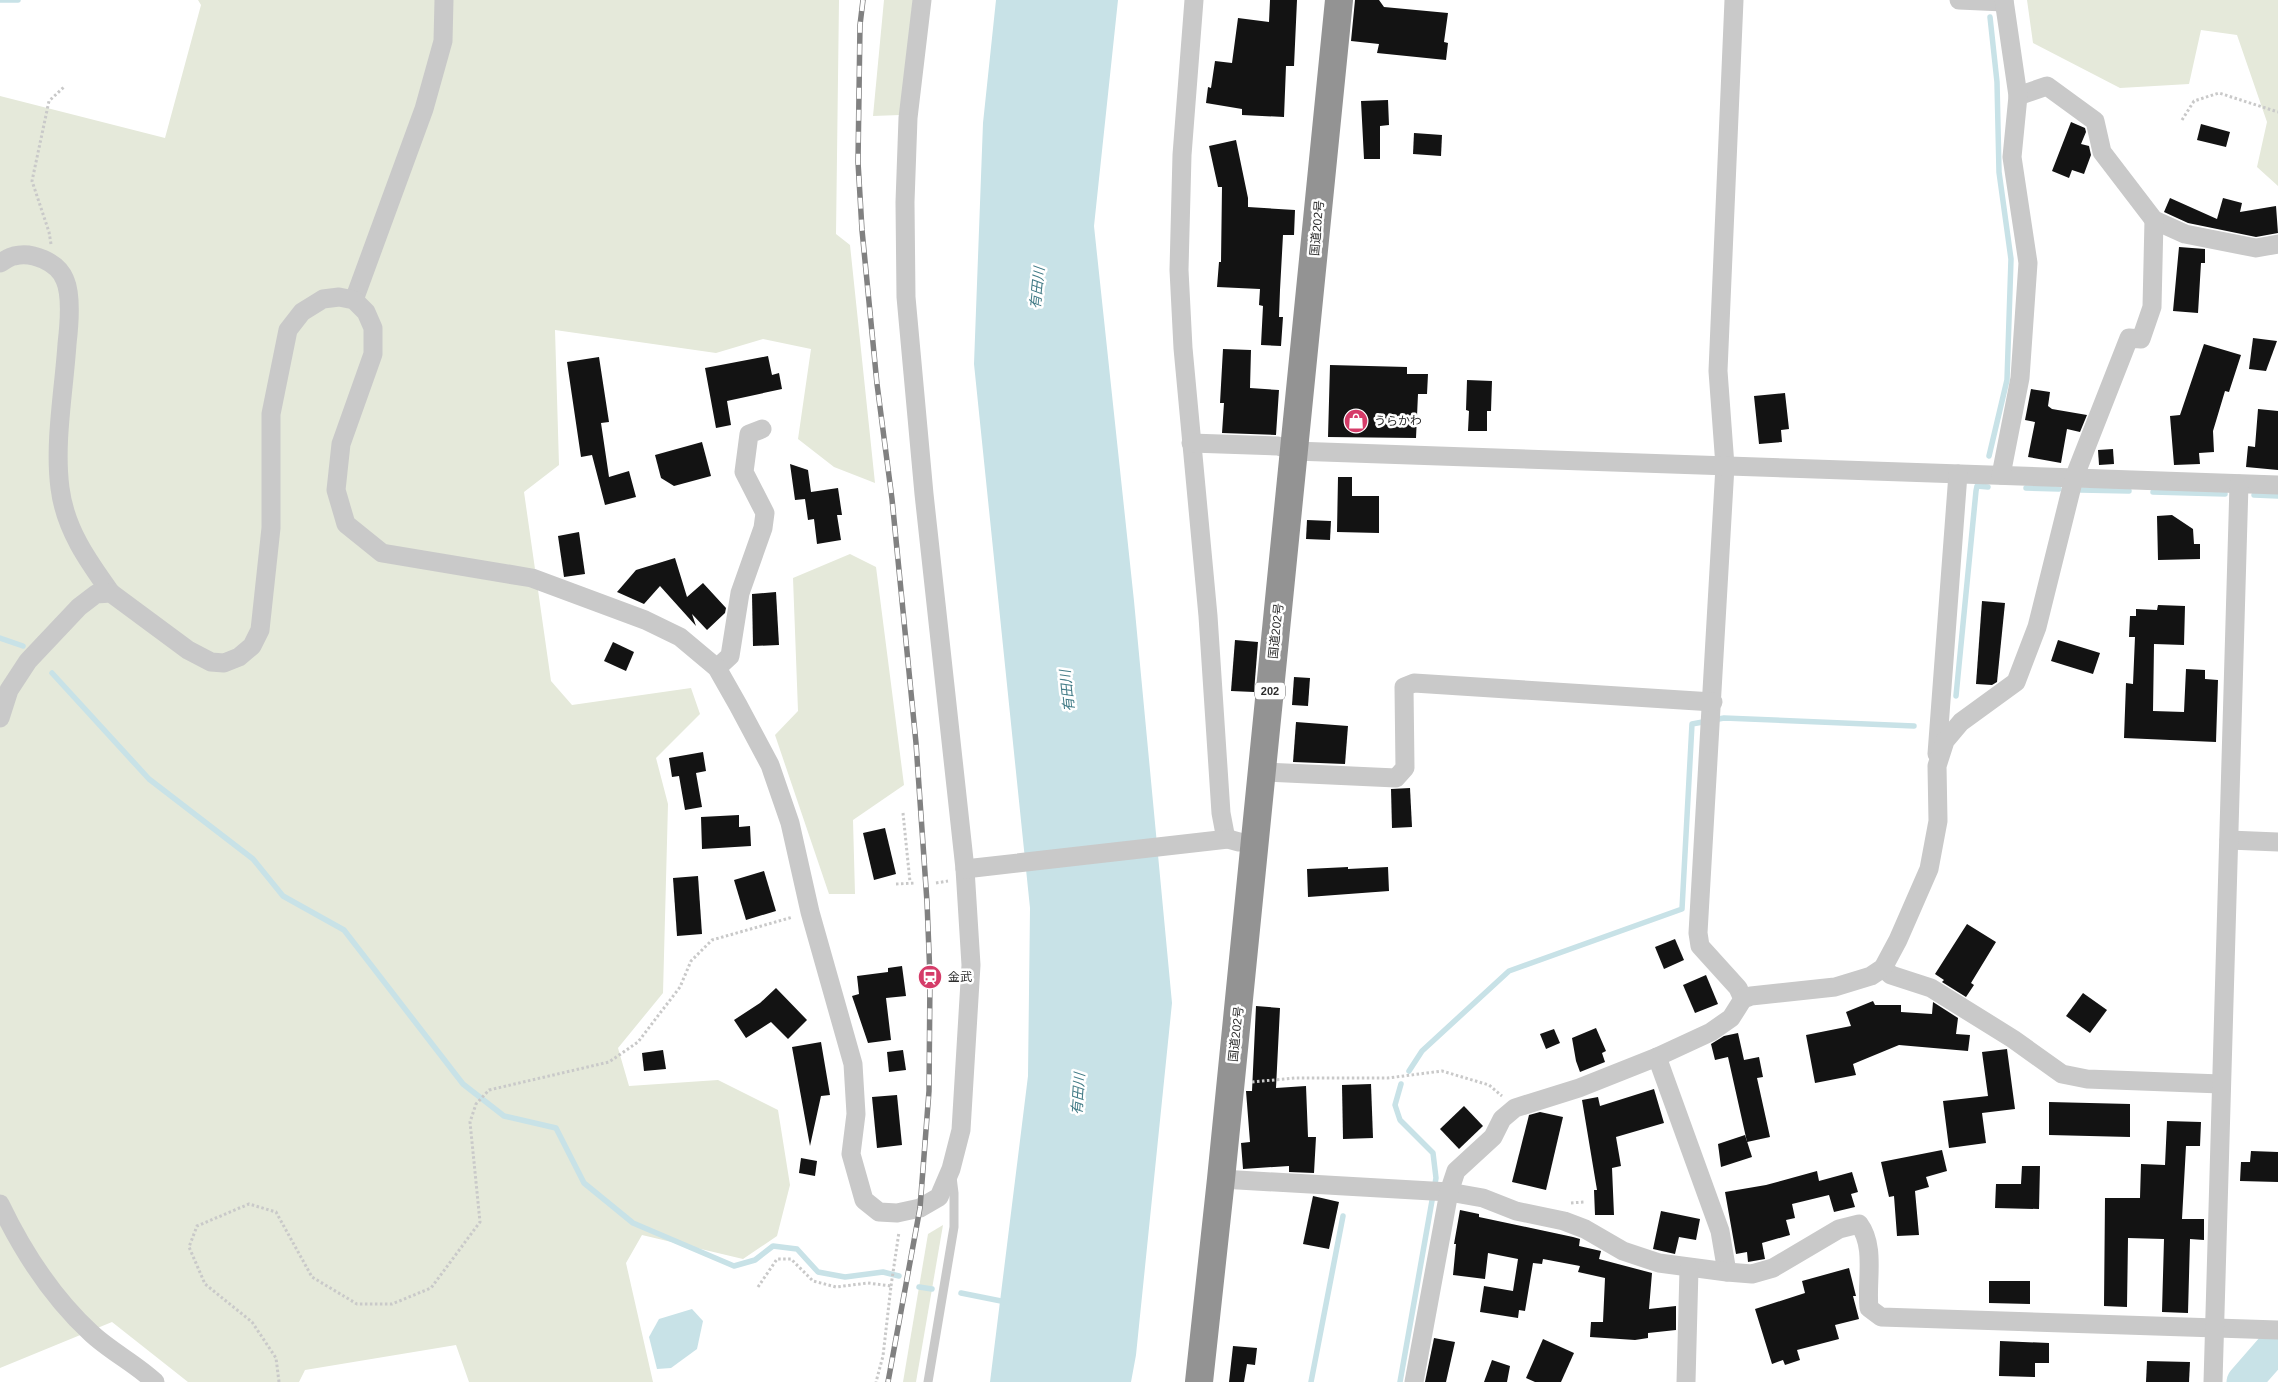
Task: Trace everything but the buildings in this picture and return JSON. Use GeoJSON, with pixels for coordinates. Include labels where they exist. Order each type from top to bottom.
{"type":"FeatureCollection","features":[{"type":"Feature","properties":{"kind":"highway","name":"国道202号"},"geometry":{"type":"LineString","coordinates":[[1198,1382],[1231,1084],[1339,0]]}},
{"type":"Feature","properties":{"kind":"street"},"geometry":{"type":"LineString","coordinates":[[354,300],[424,109],[443,41],[444,0]]}},
{"type":"Feature","properties":{"kind":"street"},"geometry":{"type":"LineString","coordinates":[[0,263],[15,256],[37,257],[53,264],[66,279],[70,313],[60,445],[60,488],[67,522],[86,558],[111,593],[188,650],[211,662],[224,663],[239,657],[252,646],[260,630],[271,528],[271,414],[288,330],[302,312],[323,299],[340,297],[354,300],[366,312],[373,328],[373,354],[341,444],[336,490],[346,524],[382,553],[532,578],[645,620],[680,637],[716,668],[770,765],[790,823],[810,912],[853,1064],[856,1114],[851,1154],[864,1200],[879,1212],[897,1213],[920,1208],[939,1197],[951,1170],[961,1130],[971,965],[965,869],[924,494],[906,297],[905,202],[908,118],[922,0]]}},
{"type":"Feature","properties":{"kind":"street"},"geometry":{"type":"LineString","coordinates":[[1194,0],[1182,155],[1179,270],[1183,348],[1209,636],[1221,813],[1225,834],[1228,839]]}},
{"type":"Feature","properties":{"kind":"street"},"geometry":{"type":"LineString","coordinates":[[1734,0],[1718,371],[1725,466],[1698,933],[1700,946],[1738,988],[1744,999]]}},
{"type":"Feature","properties":{"kind":"street"},"geometry":{"type":"LineString","coordinates":[[1959,0],[2004,1],[2018,96],[2012,157],[2028,263],[2020,378],[2001,475]]}},
{"type":"Feature","properties":{"kind":"street"},"geometry":{"type":"LineString","coordinates":[[2018,96],[2047,86],[2096,121],[2102,152],[2154,220],[2185,234],[2256,248],[2278,244]]}},
{"type":"Feature","properties":{"kind":"street"},"geometry":{"type":"LineString","coordinates":[[1937,766],[1945,741],[1961,722],[2016,682],[2037,627],[2074,478],[2129,338],[2142,339],[2152,307],[2154,220]]}},
{"type":"Feature","properties":{"kind":"street"},"geometry":{"type":"LineString","coordinates":[[716,668],[730,656],[740,593],[763,528],[765,514],[744,472],[749,434],[762,429]]}},
{"type":"Feature","properties":{"kind":"street"},"geometry":{"type":"LineString","coordinates":[[1191,443],[1278,446],[1294,451],[2278,485]]}},
{"type":"Feature","properties":{"kind":"street"},"geometry":{"type":"LineString","coordinates":[[1414,1382],[1439,1191],[1456,1171],[1493,1137],[1502,1119],[1515,1108],[1579,1088],[1656,1057],[1711,1032],[1731,1018],[1744,999],[1752,996],[1835,987],[1871,976],[1883,968],[1898,940],[1929,869],[1938,821],[1937,766],[1958,474]]}},
{"type":"Feature","properties":{"kind":"street"},"geometry":{"type":"LineString","coordinates":[[2213,1382],[2240,484]]}},
{"type":"Feature","properties":{"kind":"street"},"geometry":{"type":"LineString","coordinates":[[0,718],[10,690],[28,661],[78,607],[96,594],[111,593]]}},
{"type":"Feature","properties":{"kind":"street"},"geometry":{"type":"LineString","coordinates":[[1262,772],[1396,778],[1405,768],[1404,687],[1414,683],[1712,714]]}},
{"type":"Feature","properties":{"kind":"street"},"geometry":{"type":"LineString","coordinates":[[965,869],[1228,839],[1254,845]]}},
{"type":"Feature","properties":{"kind":"street"},"geometry":{"type":"LineString","coordinates":[[2229,840],[2278,842]]}},
{"type":"Feature","properties":{"kind":"street"},"geometry":{"type":"LineString","coordinates":[[1883,968],[1890,975],[1931,988],[2013,1040],[2062,1074],[2087,1079],[2222,1084]]}},
{"type":"Feature","properties":{"kind":"street"},"geometry":{"type":"LineString","coordinates":[[1656,1057],[1720,1231],[1727,1272]]}},
{"type":"Feature","properties":{"kind":"street"},"geometry":{"type":"LineString","coordinates":[[1221,1179],[1439,1191],[1483,1198],[1516,1211],[1564,1221],[1585,1229],[1623,1251],[1659,1263],[1689,1269],[1752,1274],[1773,1268],[1839,1229],[1859,1224],[1866,1233],[1869,1244],[1868,1308],[1880,1317],[2277,1330]]}},
{"type":"Feature","properties":{"kind":"street"},"geometry":{"type":"LineString","coordinates":[[0,1204],[16,1237],[43,1279],[55,1293],[91,1333],[156,1382]]}},
{"type":"Feature","properties":{"kind":"street"},"geometry":{"type":"LineString","coordinates":[[1686,1382],[1689,1269]]}},
{"type":"Feature","properties":{"kind":"lane"},"geometry":{"type":"LineString","coordinates":[[928,1382],[954,1227],[954,1193],[951,1170]]}},
{"type":"Feature","properties":{"kind":"path"},"geometry":{"type":"LineString","coordinates":[[53,264],[49,232],[32,182],[49,101],[64,87]]}},
{"type":"Feature","properties":{"kind":"path"},"geometry":{"type":"LineString","coordinates":[[2182,120],[2194,101],[2219,93],[2278,112]]}},
{"type":"Feature","properties":{"kind":"path"},"geometry":{"type":"LineString","coordinates":[[903,813],[910,882]]}},
{"type":"Feature","properties":{"kind":"path"},"geometry":{"type":"LineString","coordinates":[[896,884],[916,883]]}},
{"type":"Feature","properties":{"kind":"path"},"geometry":{"type":"LineString","coordinates":[[279,1382],[276,1358],[252,1322],[205,1284],[189,1247],[197,1226],[249,1204],[276,1212],[312,1277],[357,1304],[392,1304],[431,1288],[480,1222],[470,1122],[476,1104],[489,1090],[609,1062],[638,1042],[680,987],[691,961],[712,940],[810,912]]}},
{"type":"Feature","properties":{"kind":"path"},"geometry":{"type":"LineString","coordinates":[[1231,1084],[1296,1078],[1388,1078],[1442,1071],[1489,1085],[1515,1108]]}},
{"type":"Feature","properties":{"kind":"path"},"geometry":{"type":"LineString","coordinates":[[876,1382],[883,1356],[899,1236],[897,1213]]}},
{"type":"Feature","properties":{"kind":"path"},"geometry":{"type":"LineString","coordinates":[[758,1287],[777,1259],[791,1259],[813,1281],[836,1287],[868,1283],[891,1286]]}},
{"type":"Feature","properties":{"kind":"shaded area"},"geometry":{"type":"Polygon","coordinates":[[[198,0],[839,0],[836,234],[850,245],[875,483],[834,467],[798,439],[811,349],[763,339],[716,353],[555,330],[559,465],[524,492],[551,681],[572,705],[691,688],[700,714],[656,758],[668,804],[663,993],[618,1048],[629,1086],[718,1080],[778,1110],[790,1185],[777,1236],[743,1259],[642,1235],[626,1263],[653,1382],[469,1382],[456,1345],[305,1370],[299,1382],[188,1382],[112,1322],[0,1368],[0,96],[165,138],[201,5],[198,0]]]}},
{"type":"Feature","properties":{"kind":"shaded area"},"geometry":{"type":"Polygon","coordinates":[[[884,0],[913,0],[900,115],[873,116],[884,0]]]}},
{"type":"Feature","properties":{"kind":"shaded area"},"geometry":{"type":"Polygon","coordinates":[[[2027,0],[2278,0],[2278,186],[2257,167],[2267,122],[2237,35],[2201,30],[2189,84],[2120,88],[2033,43],[2027,0]]]}},
{"type":"Feature","properties":{"kind":"shaded area"},"geometry":{"type":"Polygon","coordinates":[[[850,554],[876,567],[904,785],[853,820],[855,894],[829,894],[775,735],[798,711],[793,578],[850,554]]]}},
{"type":"Feature","properties":{"kind":"shaded area"},"geometry":{"type":"Polygon","coordinates":[[[943,1225],[916,1382],[903,1382],[928,1234],[943,1225]]]}},
{"type":"Feature","properties":{"kind":"water","name":"有田川"},"geometry":{"type":"Polygon","coordinates":[[[996,0],[1118,0],[1094,226],[1134,601],[1172,1003],[1136,1355],[1131,1382],[990,1382],[1028,1076],[1030,908],[974,364],[983,123],[996,0]]]}},
{"type":"Feature","properties":{"kind":"water"},"geometry":{"type":"Polygon","coordinates":[[[692,1309],[703,1321],[697,1349],[671,1368],[657,1369],[649,1337],[659,1319],[692,1309]]]}},
{"type":"Feature","properties":{"kind":"waterway"},"geometry":{"type":"LineString","coordinates":[[0,0],[18,0]]}},
{"type":"Feature","properties":{"kind":"waterway"},"geometry":{"type":"LineString","coordinates":[[1989,456],[2007,380],[2011,259],[1999,172],[1997,82],[1990,17]]}},
{"type":"Feature","properties":{"kind":"waterway"},"geometry":{"type":"LineString","coordinates":[[1956,696],[1976,491],[1977,486],[1988,487]]}},
{"type":"Feature","properties":{"kind":"waterway"},"geometry":{"type":"LineString","coordinates":[[2026,488],[2059,489]]}},
{"type":"Feature","properties":{"kind":"waterway"},"geometry":{"type":"LineString","coordinates":[[2081,490],[2129,491]]}},
{"type":"Feature","properties":{"kind":"waterway"},"geometry":{"type":"LineString","coordinates":[[2153,492],[2225,494]]}},
{"type":"Feature","properties":{"kind":"waterway"},"geometry":{"type":"LineString","coordinates":[[2254,495],[2278,496]]}},
{"type":"Feature","properties":{"kind":"waterway"},"geometry":{"type":"LineString","coordinates":[[0,638],[23,646]]}},
{"type":"Feature","properties":{"kind":"waterway"},"geometry":{"type":"LineString","coordinates":[[52,673],[149,779],[253,859],[283,896],[344,930],[463,1084],[504,1116],[556,1128],[584,1183],[633,1223],[734,1266],[755,1260],[773,1246],[797,1249],[818,1272],[845,1277],[883,1272],[899,1276]]}},
{"type":"Feature","properties":{"kind":"waterway"},"geometry":{"type":"LineString","coordinates":[[1409,1071],[1422,1051],[1509,971],[1682,909],[1692,724],[1724,718],[1914,726]]}},
{"type":"Feature","properties":{"kind":"waterway"},"geometry":{"type":"LineString","coordinates":[[1400,1382],[1436,1178],[1433,1153],[1400,1120],[1395,1105],[1401,1084]]}},
{"type":"Feature","properties":{"kind":"waterway"},"geometry":{"type":"LineString","coordinates":[[1311,1382],[1343,1216]]}},
{"type":"Feature","properties":{"kind":"waterway"},"geometry":{"type":"LineString","coordinates":[[919,1287],[932,1289]]}},
{"type":"Feature","properties":{"kind":"waterway"},"geometry":{"type":"LineString","coordinates":[[961,1293],[1006,1302]]}},
{"type":"Feature","properties":{"kind":"waterway"},"geometry":{"type":"LineString","coordinates":[[2244,1382],[2278,1343]]}},
{"type":"Feature","properties":{"kind":"railway"},"geometry":{"type":"LineString","coordinates":[[863,0],[860,25],[858,162],[862,230],[877,384],[892,499],[916,743],[930,977],[929,1091],[920,1208],[888,1382]]}},
{"type":"Feature","properties":{"kind":"place","name":"うらかわ"},"geometry":{"type":"Point","coordinates":[1356,421]}},
{"type":"Feature","properties":{"kind":"place","name":"金武"},"geometry":{"type":"Point","coordinates":[930,977]}}]}
